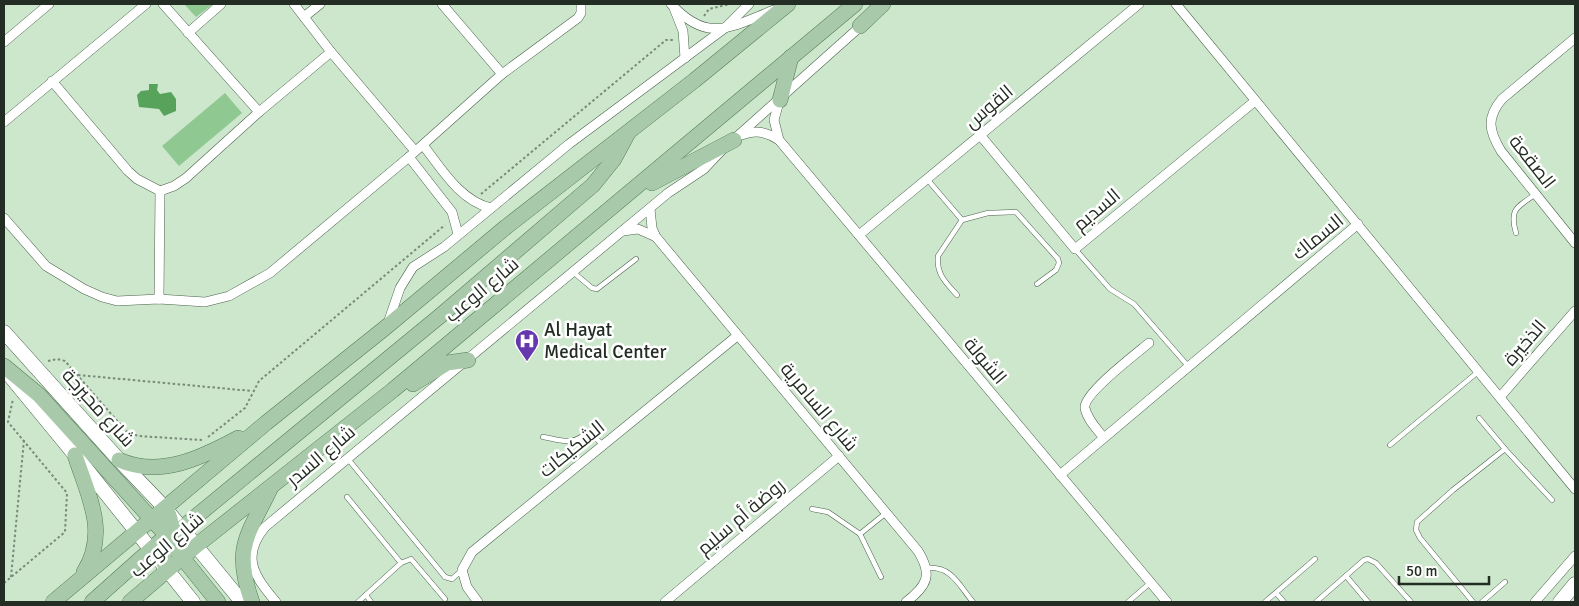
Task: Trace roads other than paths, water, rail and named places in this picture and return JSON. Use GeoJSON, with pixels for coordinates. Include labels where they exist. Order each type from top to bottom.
{"type":"FeatureCollection","features":[{"type":"Feature","properties":{"kind":"main road","name":"شارع الوعب"},"geometry":{"type":"LineString","coordinates":[[130,602],[183,557],[393,390],[854,4]]}},
{"type":"Feature","properties":{"kind":"main road"},"geometry":{"type":"LineString","coordinates":[[860,26],[883,4]]}},
{"type":"Feature","properties":{"kind":"main road","name":"شارع الوعب"},"geometry":{"type":"LineString","coordinates":[[53,602],[266,423],[385,328],[506,227],[630,129],[696,80],[786,5]]}},
{"type":"Feature","properties":{"kind":"main road"},"geometry":{"type":"LineString","coordinates":[[780,100],[791,57]]}},
{"type":"Feature","properties":{"kind":"main road"},"geometry":{"type":"LineString","coordinates":[[92,602],[440,316],[593,185],[614,159],[630,129]]}},
{"type":"Feature","properties":{"kind":"main road"},"geometry":{"type":"LineString","coordinates":[[622,200],[734,140]]}},
{"type":"Feature","properties":{"kind":"main road"},"geometry":{"type":"LineString","coordinates":[[393,390],[412,384],[447,363],[468,360]]}},
{"type":"Feature","properties":{"kind":"main road"},"geometry":{"type":"LineString","coordinates":[[4,367],[39,395],[168,539],[218,602]]}},
{"type":"Feature","properties":{"kind":"main road"},"geometry":{"type":"LineString","coordinates":[[118,460],[134,466],[147,468],[180,463],[211,453],[266,423]]}},
{"type":"Feature","properties":{"kind":"main road"},"geometry":{"type":"LineString","coordinates":[[69,589],[89,564],[97,540],[95,517],[75,454]]}},
{"type":"Feature","properties":{"kind":"main road"},"geometry":{"type":"LineString","coordinates":[[252,602],[244,574],[242,551],[272,486]]}},
{"type":"Feature","properties":{"kind":"main road"},"geometry":{"type":"LineString","coordinates":[[165,508],[171,520],[163,555],[167,570]]}},
{"type":"Feature","properties":{"kind":"main road"},"geometry":{"type":"LineString","coordinates":[[136,532],[152,530],[183,549],[197,546]]}},
{"type":"Feature","properties":{"kind":"street"},"geometry":{"type":"LineString","coordinates":[[4,42],[49,4]]}},
{"type":"Feature","properties":{"kind":"street"},"geometry":{"type":"LineString","coordinates":[[4,122],[146,4]]}},
{"type":"Feature","properties":{"kind":"street"},"geometry":{"type":"LineString","coordinates":[[162,4],[259,112]]}},
{"type":"Feature","properties":{"kind":"street"},"geometry":{"type":"LineString","coordinates":[[188,33],[221,4]]}},
{"type":"Feature","properties":{"kind":"street"},"geometry":{"type":"LineString","coordinates":[[294,4],[412,154],[455,216],[458,234]]}},
{"type":"Feature","properties":{"kind":"street"},"geometry":{"type":"LineString","coordinates":[[304,17],[320,4]]}},
{"type":"Feature","properties":{"kind":"street"},"geometry":{"type":"LineString","coordinates":[[442,4],[502,74]]}},
{"type":"Feature","properties":{"kind":"street"},"geometry":{"type":"LineString","coordinates":[[4,218],[46,266],[84,290],[117,301],[158,299],[205,302],[229,296],[270,273],[423,145],[502,74],[578,18],[581,4]]}},
{"type":"Feature","properties":{"kind":"street","name":"شارع الوعب"},"geometry":{"type":"LineString","coordinates":[[385,328],[408,273],[419,262],[444,247],[624,102],[725,28],[749,4]]}},
{"type":"Feature","properties":{"kind":"street"},"geometry":{"type":"LineString","coordinates":[[468,360],[679,184],[704,169],[860,26],[887,4]]}},
{"type":"Feature","properties":{"kind":"street","name":"القوس"},"geometry":{"type":"LineString","coordinates":[[858,235],[1139,4]]}},
{"type":"Feature","properties":{"kind":"street"},"geometry":{"type":"LineString","coordinates":[[1176,4],[1358,224]]}},
{"type":"Feature","properties":{"kind":"street"},"geometry":{"type":"LineString","coordinates":[[672,5],[698,27],[710,29],[725,28],[786,5]]}},
{"type":"Feature","properties":{"kind":"street"},"geometry":{"type":"LineString","coordinates":[[672,5],[684,37],[684,58]]}},
{"type":"Feature","properties":{"kind":"street","name":"الصقعة"},"geometry":{"type":"LineString","coordinates":[[1575,38],[1502,99],[1491,117],[1494,139],[1575,243]]}},
{"type":"Feature","properties":{"kind":"street"},"geometry":{"type":"LineString","coordinates":[[52,81],[128,171],[137,179],[160,191],[174,186],[186,178],[259,112],[331,52]]}},
{"type":"Feature","properties":{"kind":"street"},"geometry":{"type":"LineString","coordinates":[[779,140],[774,120],[780,100]]}},
{"type":"Feature","properties":{"kind":"street","name":"السديم"},"geometry":{"type":"LineString","coordinates":[[980,135],[1076,249],[1255,101]]}},
{"type":"Feature","properties":{"kind":"street","name":"الشولة"},"geometry":{"type":"LineString","coordinates":[[734,140],[745,134],[757,131],[769,134],[779,140],[1166,602]]}},
{"type":"Feature","properties":{"kind":"street"},"geometry":{"type":"LineString","coordinates":[[423,145],[448,177],[473,201],[491,208]]}},
{"type":"Feature","properties":{"kind":"street"},"geometry":{"type":"LineString","coordinates":[[158,299],[160,191]]}},
{"type":"Feature","properties":{"kind":"street","name":"شارع السامرية"},"geometry":{"type":"LineString","coordinates":[[650,209],[652,228],[656,237],[918,551],[926,568]]}},
{"type":"Feature","properties":{"kind":"street","name":"السماك"},"geometry":{"type":"LineString","coordinates":[[1060,475],[1358,224],[1575,489]]}},
{"type":"Feature","properties":{"kind":"street"},"geometry":{"type":"LineString","coordinates":[[622,231],[638,229],[656,237]]}},
{"type":"Feature","properties":{"kind":"street","name":"الذخيرة"},"geometry":{"type":"LineString","coordinates":[[1500,397],[1575,311]]}},
{"type":"Feature","properties":{"kind":"street","name":"شارع محيرجة"},"geometry":{"type":"LineString","coordinates":[[4,332],[118,460],[165,508]]}},
{"type":"Feature","properties":{"kind":"street","name":"الشكيكات"},"geometry":{"type":"LineString","coordinates":[[462,570],[472,552],[737,336]]}},
{"type":"Feature","properties":{"kind":"street"},"geometry":{"type":"LineString","coordinates":[[1103,438],[1088,416],[1085,407],[1086,401],[1095,389],[1149,343]]}},
{"type":"Feature","properties":{"kind":"street","name":"شارع السدر"},"geometry":{"type":"LineString","coordinates":[[276,602],[255,575],[252,549],[256,537],[265,527],[347,458],[468,360]]}},
{"type":"Feature","properties":{"kind":"street"},"geometry":{"type":"LineString","coordinates":[[4,367],[20,392],[75,454],[193,602]]}},
{"type":"Feature","properties":{"kind":"street","name":"روضة أم سليم"},"geometry":{"type":"LineString","coordinates":[[665,602],[839,456]]}},
{"type":"Feature","properties":{"kind":"street"},"geometry":{"type":"LineString","coordinates":[[165,508],[242,602]]}},
{"type":"Feature","properties":{"kind":"street"},"geometry":{"type":"LineString","coordinates":[[1535,602],[1575,556]]}},
{"type":"Feature","properties":{"kind":"street"},"geometry":{"type":"LineString","coordinates":[[906,602],[924,584],[926,568]]}},
{"type":"Feature","properties":{"kind":"street"},"geometry":{"type":"LineString","coordinates":[[462,570],[466,587],[478,602]]}},
{"type":"Feature","properties":{"kind":"street"},"geometry":{"type":"LineString","coordinates":[[1560,602],[1575,584]]}},
{"type":"Feature","properties":{"kind":"lane"},"geometry":{"type":"LineString","coordinates":[[927,179],[962,220]]}},
{"type":"Feature","properties":{"kind":"lane"},"geometry":{"type":"LineString","coordinates":[[1516,233],[1512,218],[1514,212],[1536,194]]}},
{"type":"Feature","properties":{"kind":"lane"},"geometry":{"type":"LineString","coordinates":[[956,295],[939,274],[938,256],[962,220],[988,212],[1016,212],[1058,259],[1059,263],[1056,270],[1037,284]]}},
{"type":"Feature","properties":{"kind":"lane"},"geometry":{"type":"LineString","coordinates":[[1076,249],[1110,290],[1134,304],[1188,366]]}},
{"type":"Feature","properties":{"kind":"lane"},"geometry":{"type":"LineString","coordinates":[[573,272],[592,288],[597,289],[636,259]]}},
{"type":"Feature","properties":{"kind":"lane"},"geometry":{"type":"LineString","coordinates":[[1390,445],[1479,371]]}},
{"type":"Feature","properties":{"kind":"lane"},"geometry":{"type":"LineString","coordinates":[[1479,418],[1552,500]]}},
{"type":"Feature","properties":{"kind":"lane"},"geometry":{"type":"LineString","coordinates":[[543,437],[574,442],[583,438],[588,431],[603,445]]}},
{"type":"Feature","properties":{"kind":"lane"},"geometry":{"type":"LineString","coordinates":[[1473,602],[1430,552],[1420,538],[1416,526],[1417,522],[1453,490],[1505,449]]}},
{"type":"Feature","properties":{"kind":"lane"},"geometry":{"type":"LineString","coordinates":[[347,458],[445,577],[452,579],[462,570]]}},
{"type":"Feature","properties":{"kind":"lane"},"geometry":{"type":"LineString","coordinates":[[347,497],[401,564]]}},
{"type":"Feature","properties":{"kind":"lane"},"geometry":{"type":"LineString","coordinates":[[812,509],[828,512],[860,534],[882,577]]}},
{"type":"Feature","properties":{"kind":"lane"},"geometry":{"type":"LineString","coordinates":[[860,534],[886,513]]}},
{"type":"Feature","properties":{"kind":"lane"},"geometry":{"type":"LineString","coordinates":[[358,602],[401,564],[411,559],[445,599]]}},
{"type":"Feature","properties":{"kind":"lane"},"geometry":{"type":"LineString","coordinates":[[1265,602],[1315,559]]}},
{"type":"Feature","properties":{"kind":"lane"},"geometry":{"type":"LineString","coordinates":[[1316,602],[1364,560],[1373,560],[1411,602]]}},
{"type":"Feature","properties":{"kind":"lane"},"geometry":{"type":"LineString","coordinates":[[926,568],[939,567],[949,572],[973,602]]}},
{"type":"Feature","properties":{"kind":"lane"},"geometry":{"type":"LineString","coordinates":[[1346,576],[1368,602]]}},
{"type":"Feature","properties":{"kind":"lane"},"geometry":{"type":"LineString","coordinates":[[1482,602],[1506,582]]}},
{"type":"Feature","properties":{"kind":"lane"},"geometry":{"type":"LineString","coordinates":[[1128,602],[1150,583]]}},
{"type":"Feature","properties":{"kind":"lane"},"geometry":{"type":"LineString","coordinates":[[1276,593],[1284,602]]}},
{"type":"Feature","properties":{"kind":"lane"},"geometry":{"type":"LineString","coordinates":[[366,595],[371,602]]}},
{"type":"Feature","properties":{"kind":"place","name":"Al Hayat Medical Center"},"geometry":{"type":"Point","coordinates":[527,362]}}]}
